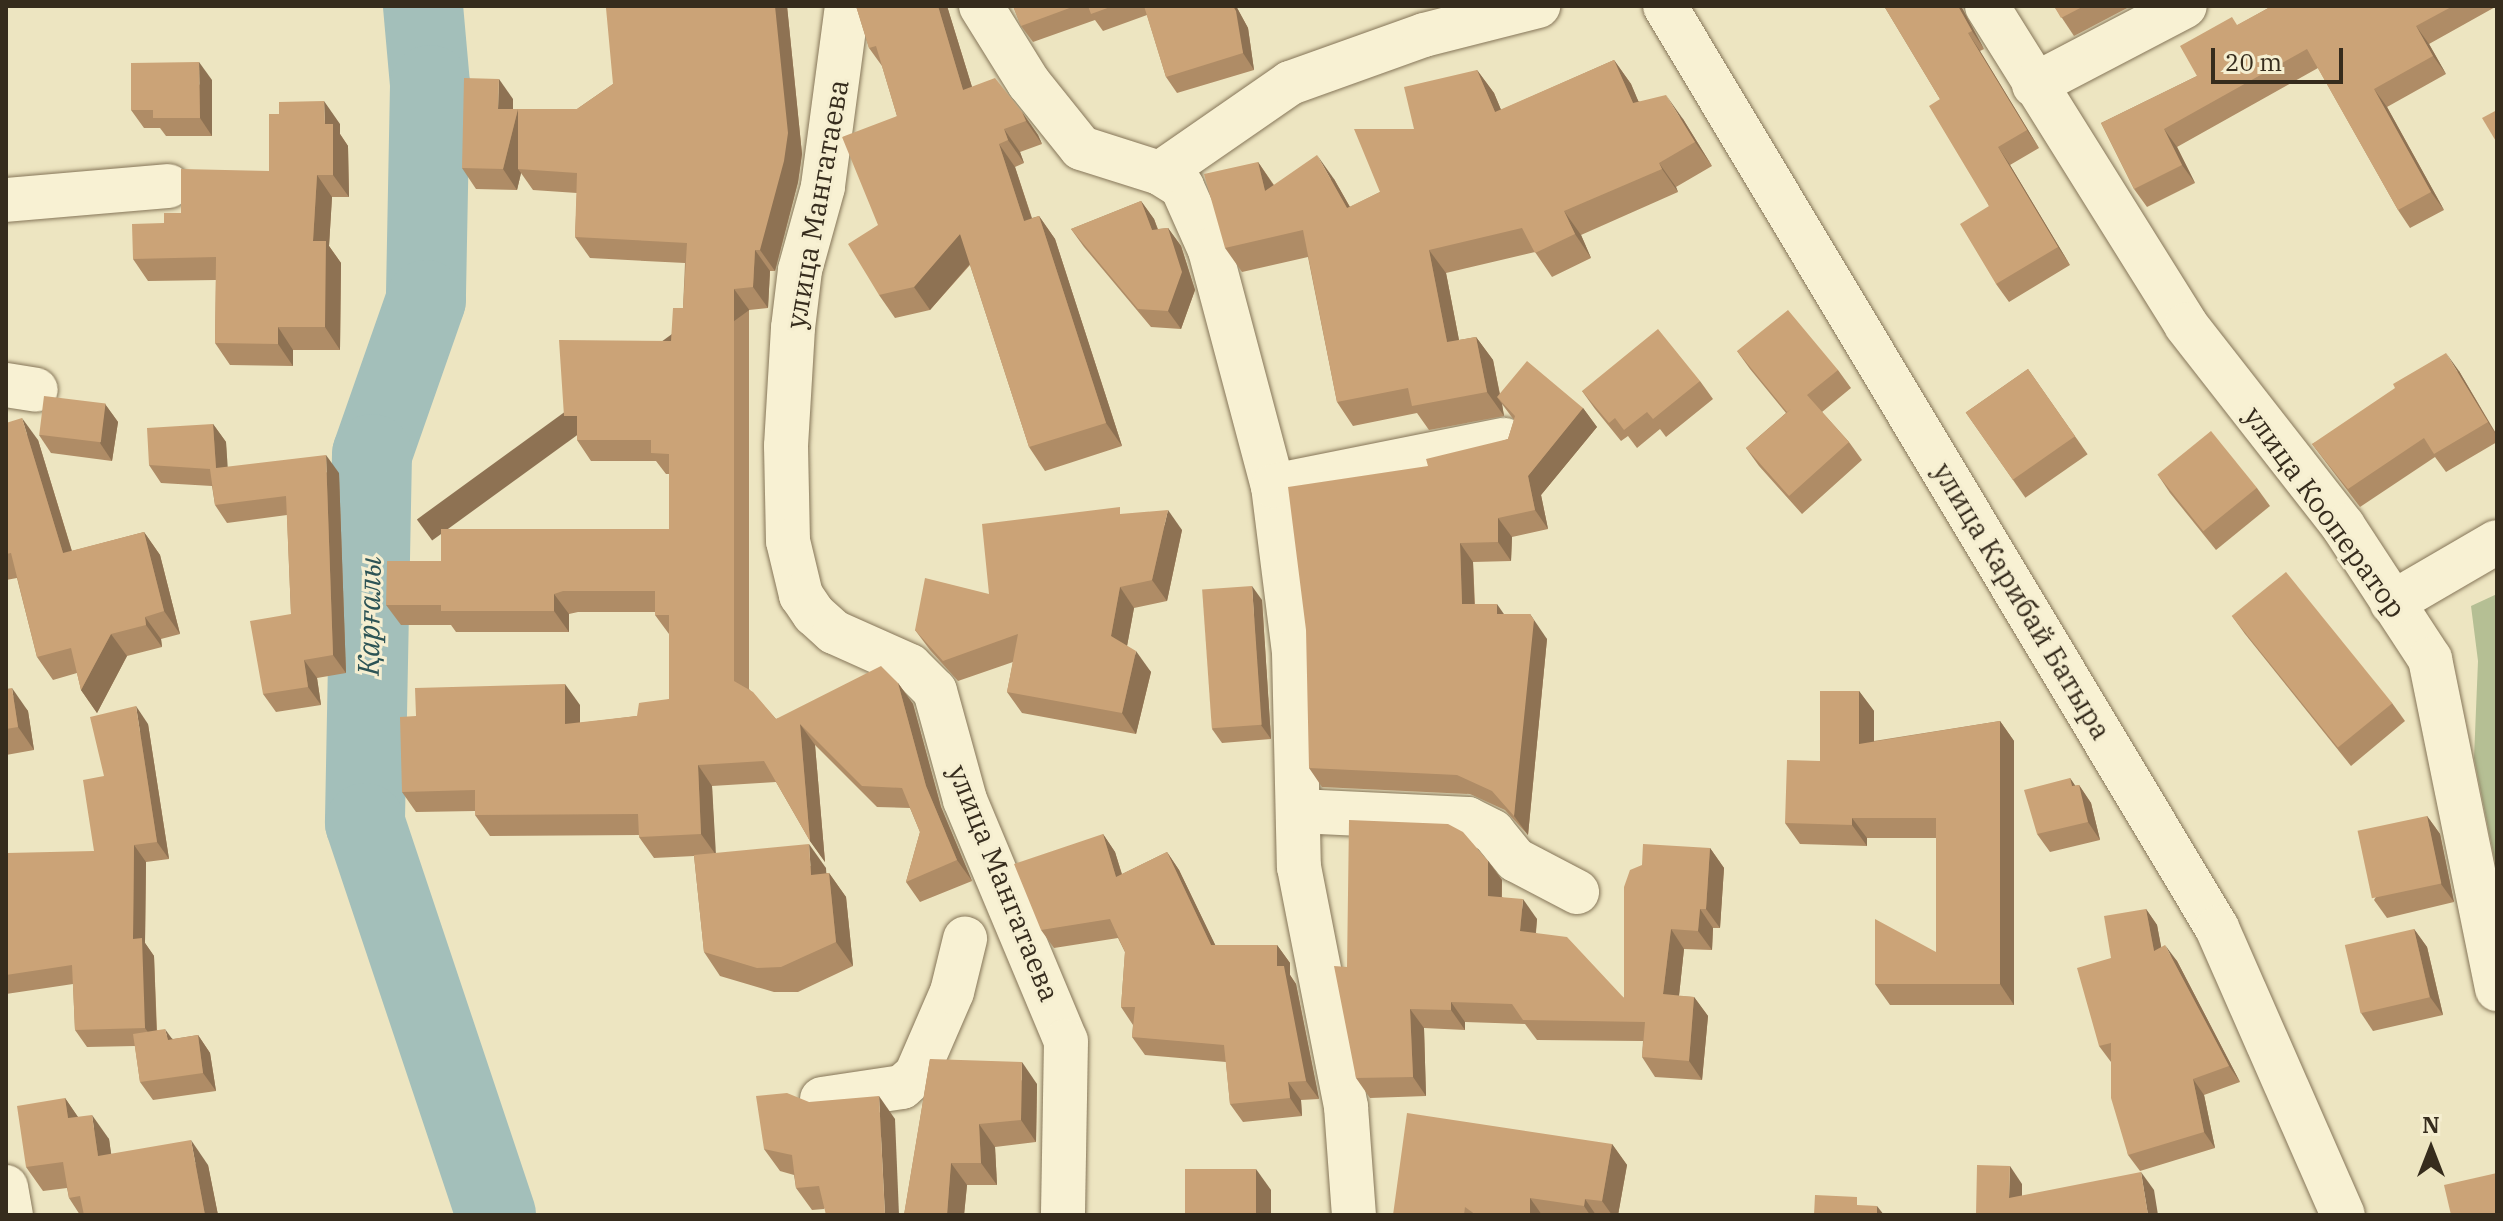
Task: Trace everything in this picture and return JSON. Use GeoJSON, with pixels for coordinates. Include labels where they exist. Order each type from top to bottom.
{"type":"FeatureCollection","features":[{"type":"Feature","properties":{"kind":"street","name":"улица Мангатаева"},"geometry":{"type":"LineString","coordinates":[[847,6],[823,187],[800,270],[793,328],[786,446],[788,541],[801,595],[814,614],[834,632],[910,666],[935,691],[965,800],[1066,1041],[1063,1215]]}},
{"type":"Feature","properties":{"kind":"street"},"geometry":{"type":"LineString","coordinates":[[981,6],[1029,83],[1081,148],[1160,173],[1182,187],[1210,250],[1273,486],[1294,652],[1299,867],[1346,1107],[1354,1215]]}},
{"type":"Feature","properties":{"kind":"street"},"geometry":{"type":"LineString","coordinates":[[1160,173],[1290,83],[1424,35],[1538,6]]}},
{"type":"Feature","properties":{"kind":"street","name":"улица Карибай Батыра"},"geometry":{"type":"LineString","coordinates":[[1665,6],[2217,928],[2343,1215]]}},
{"type":"Feature","properties":{"kind":"street","name":"улица Кооператор"},"geometry":{"type":"LineString","coordinates":[[1987,6],[2186,325],[2343,526],[2430,659],[2497,989]]}},
{"type":"Feature","properties":{"kind":"street"},"geometry":{"type":"LineString","coordinates":[[2034,85],[2185,6]]}},
{"type":"Feature","properties":{"kind":"street"},"geometry":{"type":"LineString","coordinates":[[6,200],[168,186]]}},
{"type":"Feature","properties":{"kind":"street"},"geometry":{"type":"LineString","coordinates":[[1273,486],[1504,440]]}},
{"type":"Feature","properties":{"kind":"street"},"geometry":{"type":"LineString","coordinates":[[2392,603],[2497,542]]}},
{"type":"Feature","properties":{"kind":"street"},"geometry":{"type":"LineString","coordinates":[[1298,811],[1468,819],[1493,832],[1516,860],[1577,892]]}},
{"type":"Feature","properties":{"kind":"street"},"geometry":{"type":"LineString","coordinates":[[822,1099],[902,1087],[916,1075],[952,992],[950,939],[1022,933]]}},
{"type":"Feature","properties":{"kind":"street"},"geometry":{"type":"LineString","coordinates":[[6,1187],[11,1215]]}},
{"type":"Feature","properties":{"kind":"green space"},"geometry":{"type":"Polygon","coordinates":[[[2497,594],[2497,872],[2474,758],[2478,661],[2471,606],[2497,594]]]}},
{"type":"Feature","properties":{"kind":"building"},"geometry":{"type":"Polygon","coordinates":[[[775,6],[788,133],[784,161],[760,250],[755,250],[753,287],[734,289],[734,681],[753,692],[776,719],[881,666],[898,683],[926,786],[957,860],[906,882],[920,832],[902,788],[862,786],[800,724],[810,841],[764,761],[698,765],[701,834],[639,837],[638,814],[475,815],[475,790],[402,792],[400,717],[416,716],[415,688],[565,684],[565,724],[637,716],[639,703],[669,699],[669,615],[655,615],[655,591],[563,591],[554,594],[554,611],[441,611],[441,605],[386,605],[387,561],[441,561],[441,529],[669,529],[669,454],[651,453],[651,440],[577,440],[577,416],[564,416],[559,340],[671,341],[673,308],[683,308],[687,243],[575,237],[577,173],[518,169],[518,109],[577,109],[613,84],[606,8],[775,6]]]}},
{"type":"Feature","properties":{"kind":"building"},"geometry":{"type":"Polygon","coordinates":[[[856,6],[938,6],[963,90],[995,78],[1022,112],[1026,121],[1004,129],[1008,140],[999,144],[1024,221],[1039,216],[1106,423],[1029,447],[960,234],[914,287],[879,295],[848,244],[878,225],[842,137],[897,116],[876,46],[869,48],[856,6]]]}},
{"type":"Feature","properties":{"kind":"building"},"geometry":{"type":"Polygon","coordinates":[[[1013,6],[1075,6],[1021,26],[1013,6]]]}},
{"type":"Feature","properties":{"kind":"building"},"geometry":{"type":"Polygon","coordinates":[[[1088,6],[1113,6],[1091,14],[1088,6]]]}},
{"type":"Feature","properties":{"kind":"building"},"geometry":{"type":"Polygon","coordinates":[[[1144,6],[1233,6],[1243,53],[1166,77],[1144,6]]]}},
{"type":"Feature","properties":{"kind":"building"},"geometry":{"type":"Polygon","coordinates":[[[1884,6],[1958,6],[1972,31],[1968,33],[2027,130],[1998,147],[2058,247],[1996,284],[1960,224],[1989,206],[1929,106],[1940,99],[1884,6]]]}},
{"type":"Feature","properties":{"kind":"building"},"geometry":{"type":"Polygon","coordinates":[[[2054,6],[2084,6],[2061,18],[2054,6]]]}},
{"type":"Feature","properties":{"kind":"building"},"geometry":{"type":"Polygon","coordinates":[[[2272,6],[2453,6],[2416,26],[2433,56],[2374,89],[2431,192],[2398,210],[2307,49],[2164,129],[2182,165],[2134,189],[2101,123],[2197,76],[2180,46],[2232,17],[2237,25],[2272,6]]]}},
{"type":"Feature","properties":{"kind":"building"},"geometry":{"type":"Polygon","coordinates":[[[1614,60],[1633,103],[1666,95],[1695,142],[1659,163],[1662,169],[1564,211],[1575,234],[1535,253],[1522,228],[1429,250],[1447,342],[1476,337],[1487,392],[1412,406],[1408,388],[1337,402],[1303,230],[1225,248],[1204,174],[1258,162],[1265,191],[1317,155],[1347,208],[1380,192],[1354,129],[1414,129],[1404,87],[1477,70],[1495,112],[1614,60]]]}},
{"type":"Feature","properties":{"kind":"building"},"geometry":{"type":"Polygon","coordinates":[[[199,62],[200,118],[153,118],[153,110],[131,110],[131,63],[199,62]]]}},
{"type":"Feature","properties":{"kind":"building"},"geometry":{"type":"Polygon","coordinates":[[[464,78],[499,79],[498,109],[518,109],[503,169],[462,168],[464,78]]]}},
{"type":"Feature","properties":{"kind":"building"},"geometry":{"type":"Polygon","coordinates":[[[324,101],[325,124],[333,124],[333,175],[317,175],[313,241],[326,241],[325,327],[278,327],[278,344],[215,343],[216,257],[133,259],[132,224],[164,223],[164,213],[181,213],[181,169],[269,171],[269,114],[279,114],[279,102],[324,101]]]}},
{"type":"Feature","properties":{"kind":"building"},"geometry":{"type":"Polygon","coordinates":[[[2497,110],[2497,143],[2482,118],[2497,110]]]}},
{"type":"Feature","properties":{"kind":"building"},"geometry":{"type":"Polygon","coordinates":[[[1141,201],[1152,230],[1168,228],[1182,272],[1168,311],[1138,309],[1071,229],[1141,201]]]}},
{"type":"Feature","properties":{"kind":"building"},"geometry":{"type":"Polygon","coordinates":[[[1788,310],[1838,370],[1807,395],[1849,442],[1789,496],[1746,448],[1791,409],[1787,412],[1737,351],[1788,310]]]}},
{"type":"Feature","properties":{"kind":"building"},"geometry":{"type":"Polygon","coordinates":[[[1658,329],[1700,381],[1653,419],[1647,412],[1624,430],[1615,418],[1609,423],[1582,391],[1658,329]]]}},
{"type":"Feature","properties":{"kind":"building"},"geometry":{"type":"Polygon","coordinates":[[[2446,353],[2488,422],[2434,454],[2424,438],[2348,489],[2312,444],[2395,388],[2393,384],[2446,353]]]}},
{"type":"Feature","properties":{"kind":"building"},"geometry":{"type":"Polygon","coordinates":[[[1527,361],[1583,408],[1528,476],[1535,510],[1498,518],[1498,542],[1460,543],[1462,604],[1497,604],[1497,614],[1530,614],[1534,620],[1514,816],[1492,791],[1457,775],[1309,768],[1306,630],[1288,487],[1428,466],[1426,459],[1508,439],[1515,416],[1497,397],[1527,361]]]}},
{"type":"Feature","properties":{"kind":"building"},"geometry":{"type":"Polygon","coordinates":[[[2028,369],[2075,436],[2013,480],[1966,413],[2028,369]]]}},
{"type":"Feature","properties":{"kind":"building"},"geometry":{"type":"Polygon","coordinates":[[[44,396],[106,404],[101,442],[39,435],[44,396]]]}},
{"type":"Feature","properties":{"kind":"building"},"geometry":{"type":"Polygon","coordinates":[[[22,418],[63,553],[144,532],[164,611],[145,617],[146,625],[111,634],[81,690],[71,648],[37,657],[11,553],[6,554],[6,423],[22,418]]]}},
{"type":"Feature","properties":{"kind":"building"},"geometry":{"type":"Polygon","coordinates":[[[213,424],[216,468],[326,455],[333,655],[304,660],[308,687],[263,694],[250,621],[291,614],[286,496],[215,505],[210,469],[149,465],[147,428],[213,424]]]}},
{"type":"Feature","properties":{"kind":"building"},"geometry":{"type":"Polygon","coordinates":[[[2211,431],[2257,488],[2203,531],[2157,474],[2211,431]]]}},
{"type":"Feature","properties":{"kind":"building"},"geometry":{"type":"Polygon","coordinates":[[[1120,507],[1120,514],[1168,510],[1152,580],[1120,587],[1111,636],[1136,651],[1122,713],[1007,692],[1018,634],[943,661],[915,630],[925,578],[989,594],[982,524],[1120,507]]]}},
{"type":"Feature","properties":{"kind":"building"},"geometry":{"type":"Polygon","coordinates":[[[2286,572],[2392,703],[2338,747],[2232,616],[2286,572]]]}},
{"type":"Feature","properties":{"kind":"building"},"geometry":{"type":"Polygon","coordinates":[[[1252,586],[1262,725],[1212,728],[1202,589],[1252,586]]]}},
{"type":"Feature","properties":{"kind":"building"},"geometry":{"type":"Polygon","coordinates":[[[12,688],[18,727],[6,729],[6,689],[12,688]]]}},
{"type":"Feature","properties":{"kind":"building"},"geometry":{"type":"Polygon","coordinates":[[[1820,691],[1859,691],[1859,744],[2000,721],[2000,984],[1875,984],[1875,919],[1936,952],[1936,818],[1852,818],[1852,825],[1785,823],[1787,760],[1820,761],[1820,691]]]}},
{"type":"Feature","properties":{"kind":"building"},"geometry":{"type":"Polygon","coordinates":[[[136,706],[157,842],[134,845],[133,939],[142,938],[145,1028],[75,1030],[72,965],[6,975],[7,853],[94,851],[83,780],[104,776],[90,717],[136,706]]]}},
{"type":"Feature","properties":{"kind":"building"},"geometry":{"type":"Polygon","coordinates":[[[2070,778],[2072,786],[2079,785],[2088,822],[2037,834],[2024,790],[2070,778]]]}},
{"type":"Feature","properties":{"kind":"building"},"geometry":{"type":"Polygon","coordinates":[[[2427,816],[2441,883],[2372,898],[2358,831],[2427,816]]]}},
{"type":"Feature","properties":{"kind":"building"},"geometry":{"type":"Polygon","coordinates":[[[1349,820],[1448,824],[1463,832],[1488,861],[1488,896],[1523,899],[1520,931],[1567,937],[1624,998],[1624,887],[1630,870],[1642,865],[1643,844],[1710,848],[1706,909],[1700,909],[1698,931],[1671,929],[1663,994],[1694,997],[1689,1061],[1642,1057],[1645,1022],[1523,1020],[1512,1004],[1451,1002],[1451,1010],[1410,1009],[1413,1077],[1356,1078],[1334,966],[1347,967],[1349,820]]]}},
{"type":"Feature","properties":{"kind":"building"},"geometry":{"type":"Polygon","coordinates":[[[1103,834],[1116,877],[1167,852],[1211,945],[1277,945],[1277,966],[1284,966],[1306,1081],[1288,1082],[1290,1098],[1230,1104],[1224,1045],[1132,1037],[1135,1007],[1121,1007],[1125,952],[1110,919],[1041,930],[1014,864],[1103,834]]]}},
{"type":"Feature","properties":{"kind":"building"},"geometry":{"type":"Polygon","coordinates":[[[809,844],[811,875],[829,873],[836,942],[781,967],[757,968],[704,952],[694,855],[809,844]]]}},
{"type":"Feature","properties":{"kind":"building"},"geometry":{"type":"Polygon","coordinates":[[[2146,909],[2154,951],[2165,945],[2229,1066],[2193,1079],[2204,1132],[2128,1155],[2111,1098],[2111,1043],[2099,1046],[2077,968],[2111,958],[2104,916],[2146,909]]]}},
{"type":"Feature","properties":{"kind":"building"},"geometry":{"type":"Polygon","coordinates":[[[2414,929],[2430,997],[2361,1013],[2345,945],[2414,929]]]}},
{"type":"Feature","properties":{"kind":"building"},"geometry":{"type":"Polygon","coordinates":[[[165,1029],[168,1040],[198,1035],[203,1073],[140,1082],[133,1034],[165,1029]]]}},
{"type":"Feature","properties":{"kind":"building"},"geometry":{"type":"Polygon","coordinates":[[[930,1059],[1022,1062],[1021,1120],[979,1124],[981,1163],[951,1163],[947,1215],[904,1215],[930,1059]]]}},
{"type":"Feature","properties":{"kind":"building"},"geometry":{"type":"Polygon","coordinates":[[[787,1093],[809,1102],[879,1096],[885,1215],[826,1215],[819,1186],[796,1188],[792,1155],[764,1149],[756,1096],[787,1093]]]}},
{"type":"Feature","properties":{"kind":"building"},"geometry":{"type":"Polygon","coordinates":[[[65,1098],[68,1118],[92,1115],[98,1156],[191,1140],[205,1215],[84,1215],[80,1196],[69,1198],[63,1162],[26,1167],[17,1106],[65,1098]]]}},
{"type":"Feature","properties":{"kind":"building"},"geometry":{"type":"Polygon","coordinates":[[[1407,1113],[1612,1144],[1602,1201],[1585,1199],[1584,1206],[1530,1198],[1530,1215],[1476,1215],[1465,1207],[1464,1215],[1393,1215],[1407,1113]]]}},
{"type":"Feature","properties":{"kind":"building"},"geometry":{"type":"Polygon","coordinates":[[[1977,1165],[2010,1166],[2009,1198],[2141,1172],[2148,1215],[1976,1215],[1977,1165]]]}},
{"type":"Feature","properties":{"kind":"building"},"geometry":{"type":"Polygon","coordinates":[[[1185,1169],[1256,1169],[1256,1213],[1292,1215],[1139,1215],[1185,1213],[1185,1169]]]}},
{"type":"Feature","properties":{"kind":"building"},"geometry":{"type":"Polygon","coordinates":[[[2497,1173],[2497,1215],[2451,1215],[2444,1185],[2497,1173]]]}},
{"type":"Feature","properties":{"kind":"building"},"geometry":{"type":"Polygon","coordinates":[[[1815,1195],[1857,1197],[1857,1205],[1877,1206],[1877,1215],[1814,1215],[1815,1195]]]}},
{"type":"Feature","properties":{"kind":"waterway","name":"Қарғалы"},"geometry":{"type":"LineString","coordinates":[[423,6],[430,85],[426,300],[372,454],[365,823],[496,1215]]}}]}
